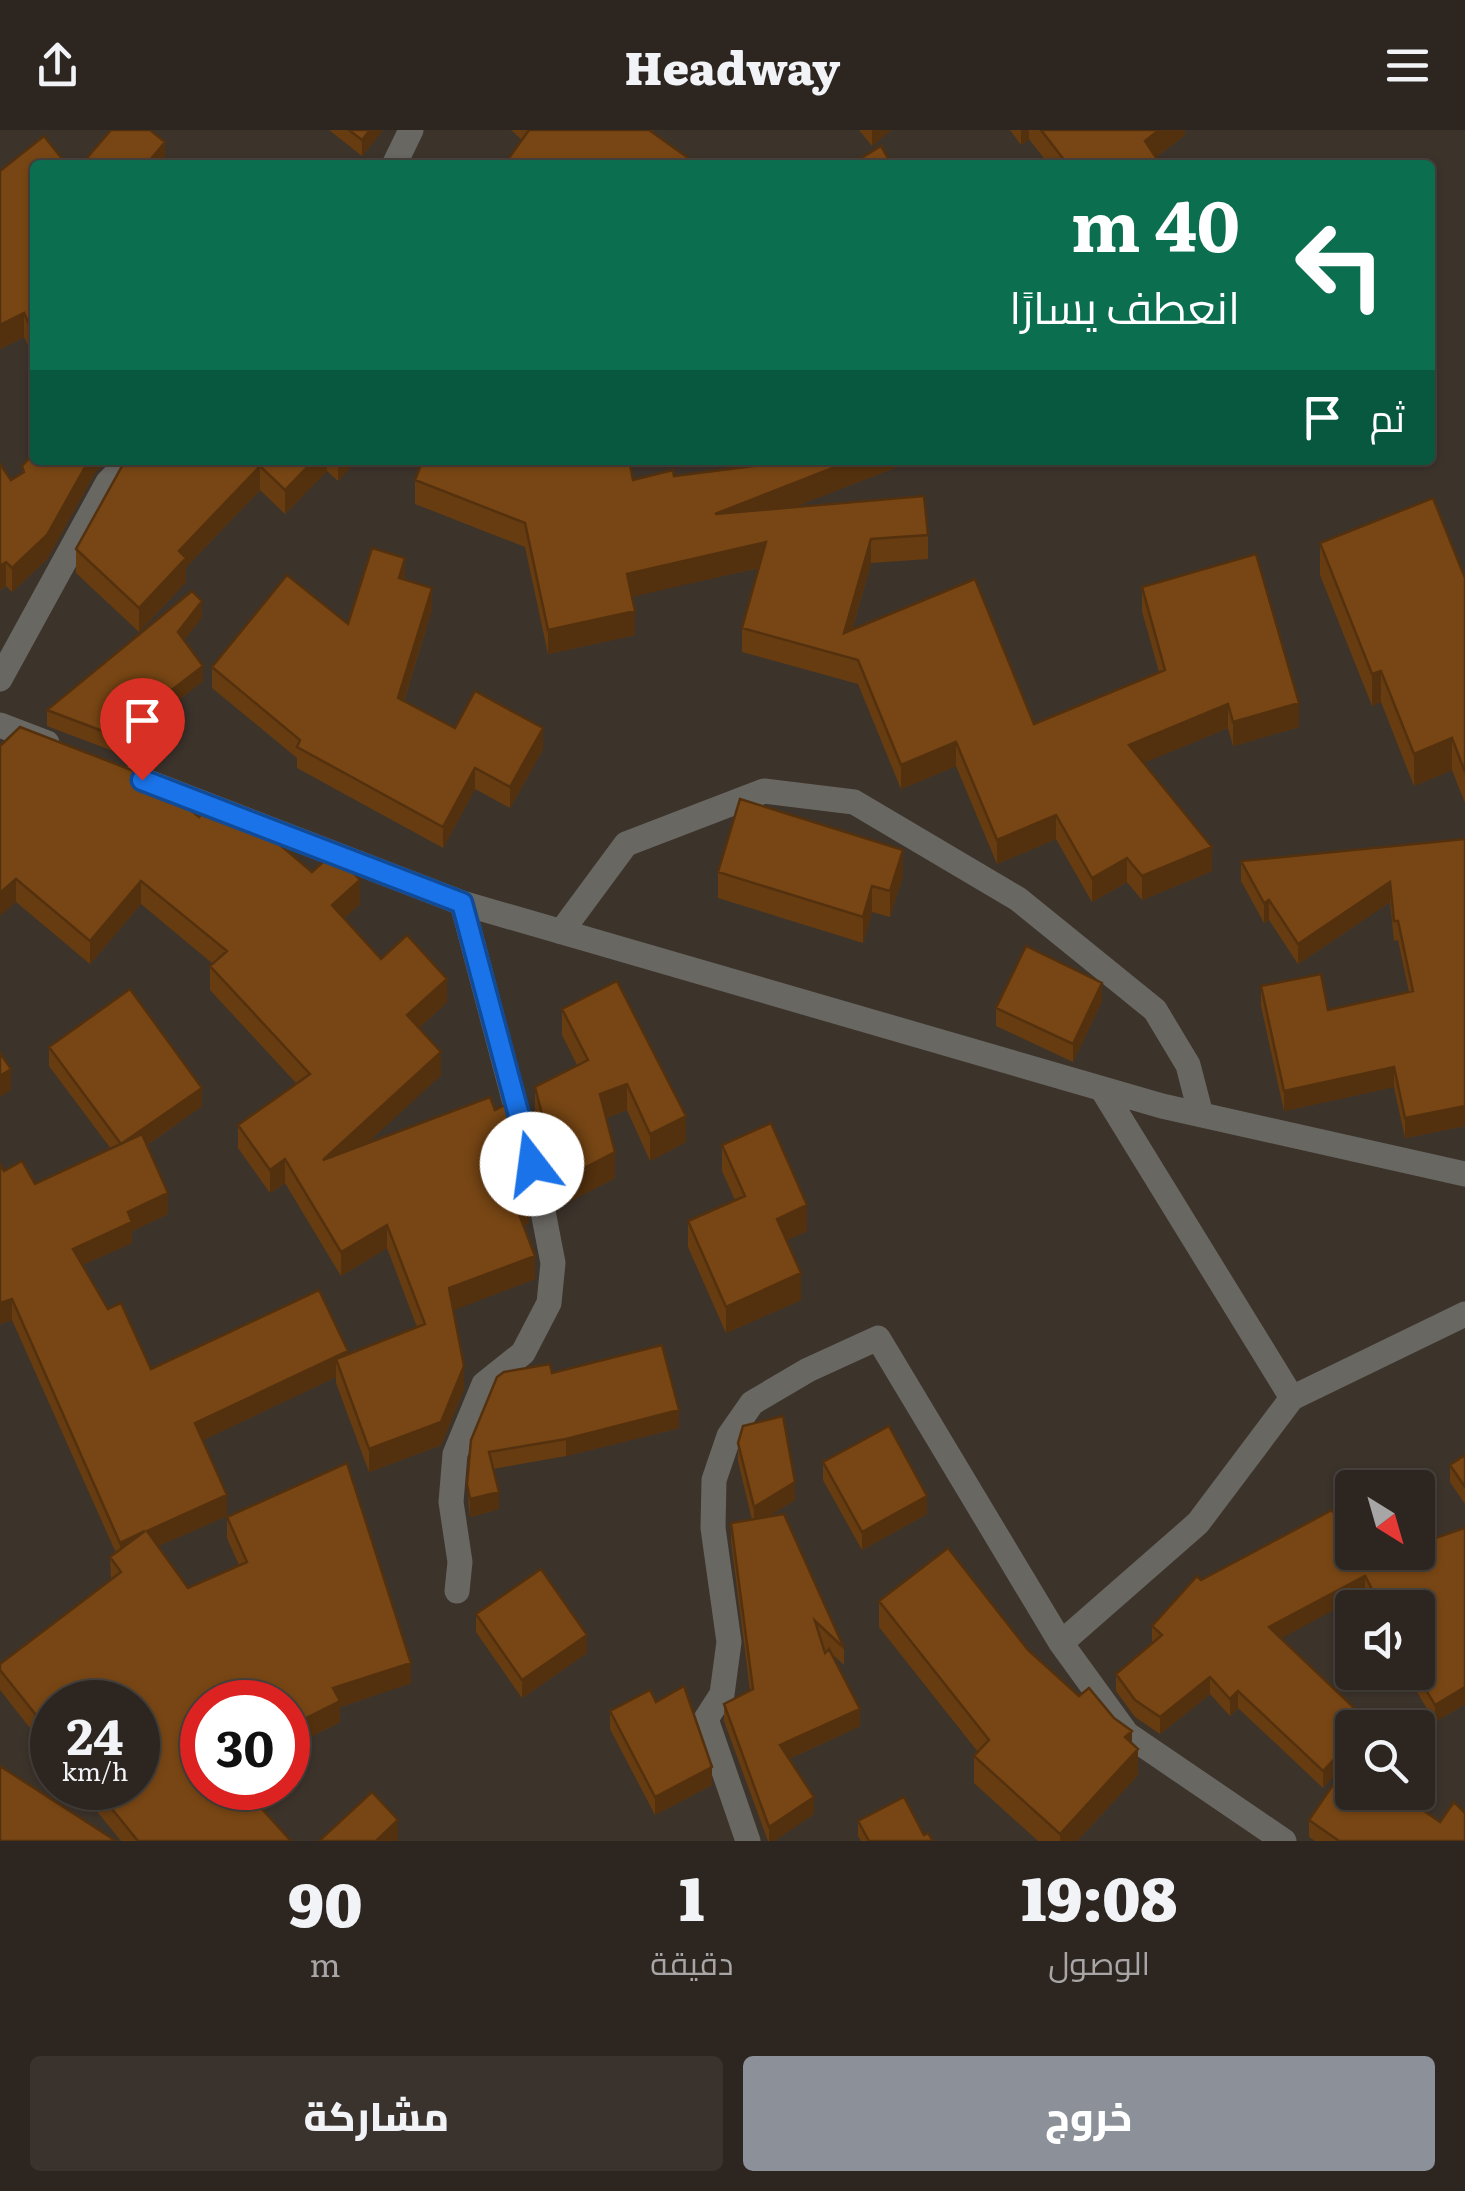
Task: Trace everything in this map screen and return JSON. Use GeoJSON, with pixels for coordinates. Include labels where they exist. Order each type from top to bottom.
{"type":"FeatureCollection","features":[{"type":"Feature","properties":{"kind":"street"},"geometry":{"type":"LineString","coordinates":[[396,160],[410,130]]}},
{"type":"Feature","properties":{"kind":"street"},"geometry":{"type":"LineString","coordinates":[[0,678],[108,482],[125,465]]}},
{"type":"Feature","properties":{"kind":"street"},"geometry":{"type":"LineString","coordinates":[[0,725],[74,753]]}},
{"type":"Feature","properties":{"kind":"street"},"geometry":{"type":"LineString","coordinates":[[111,768],[462,903],[1102,1089],[1465,1174]]}},
{"type":"Feature","properties":{"kind":"street"},"geometry":{"type":"LineString","coordinates":[[561,932],[626,844],[764,792],[854,802],[1018,900],[1155,1010],[1188,1065],[1201,1115]]}},
{"type":"Feature","properties":{"kind":"street"},"geometry":{"type":"LineString","coordinates":[[457,1591],[460,1562],[451,1502],[455,1454],[484,1384],[523,1353],[549,1303],[552,1263],[542,1201],[462,903]]}},
{"type":"Feature","properties":{"kind":"street"},"geometry":{"type":"LineString","coordinates":[[1102,1089],[1292,1398]]}},
{"type":"Feature","properties":{"kind":"street"},"geometry":{"type":"LineString","coordinates":[[1061,1643],[1198,1523],[1292,1398],[1465,1314]]}},
{"type":"Feature","properties":{"kind":"street"},"geometry":{"type":"LineString","coordinates":[[748,1841],[706,1719],[722,1694],[729,1642],[712,1528],[714,1480],[728,1436],[752,1403],[808,1370],[878,1338],[1061,1643],[1127,1734],[1284,1841]]}},
{"type":"Feature","properties":{"kind":"building"},"geometry":{"type":"Polygon","coordinates":[[[111,130],[150,130],[165,142],[150,160],[85,160],[111,130]]]}},
{"type":"Feature","properties":{"kind":"building"},"geometry":{"type":"Polygon","coordinates":[[[349,130],[370,130],[362,140],[349,130]]]}},
{"type":"Feature","properties":{"kind":"building"},"geometry":{"type":"Polygon","coordinates":[[[529,130],[649,130],[691,160],[508,160],[529,130]]]}},
{"type":"Feature","properties":{"kind":"building"},"geometry":{"type":"Polygon","coordinates":[[[1041,130],[1159,130],[1145,141],[1158,160],[1064,160],[1041,130]]]}},
{"type":"Feature","properties":{"kind":"building"},"geometry":{"type":"Polygon","coordinates":[[[44,136],[63,160],[30,160],[30,326],[24,313],[0,325],[0,171],[44,136]]]}},
{"type":"Feature","properties":{"kind":"building"},"geometry":{"type":"Polygon","coordinates":[[[881,146],[889,160],[858,160],[881,146]]]}},
{"type":"Feature","properties":{"kind":"building"},"geometry":{"type":"Polygon","coordinates":[[[30,457],[30,465],[86,465],[47,535],[12,568],[6,562],[0,566],[0,464],[11,480],[24,472],[22,466],[30,457]]]}},
{"type":"Feature","properties":{"kind":"building"},"geometry":{"type":"Polygon","coordinates":[[[309,465],[285,490],[260,466],[179,551],[186,558],[139,608],[76,549],[121,468],[309,465]]]}},
{"type":"Feature","properties":{"kind":"building"},"geometry":{"type":"Polygon","coordinates":[[[421,465],[630,465],[633,480],[673,470],[674,476],[760,465],[840,465],[715,514],[924,496],[928,535],[871,539],[844,633],[975,579],[1034,724],[1165,670],[1142,587],[1256,554],[1299,703],[1233,722],[1228,704],[1129,745],[1212,847],[1142,876],[1127,858],[1092,878],[1056,815],[997,840],[956,742],[901,765],[858,660],[742,628],[766,542],[627,574],[635,611],[548,630],[525,523],[415,480],[421,465]]]}},
{"type":"Feature","properties":{"kind":"building"},"geometry":{"type":"Polygon","coordinates":[[[1433,498],[1465,578],[1465,772],[1452,738],[1414,754],[1381,671],[1372,674],[1320,543],[1433,498]]]}},
{"type":"Feature","properties":{"kind":"building"},"geometry":{"type":"Polygon","coordinates":[[[372,548],[405,558],[399,578],[432,588],[398,698],[455,728],[475,691],[543,728],[510,787],[475,768],[443,827],[297,747],[300,740],[212,667],[287,575],[348,624],[372,548]]]}},
{"type":"Feature","properties":{"kind":"building"},"geometry":{"type":"Polygon","coordinates":[[[192,591],[202,601],[178,632],[203,666],[113,735],[47,710],[192,591]]]}},
{"type":"Feature","properties":{"kind":"building"},"geometry":{"type":"Polygon","coordinates":[[[20,727],[152,778],[199,817],[212,801],[241,812],[312,872],[334,852],[360,880],[332,905],[381,959],[407,935],[447,979],[407,1015],[441,1052],[323,1160],[490,1097],[495,1110],[505,1105],[529,1199],[516,1206],[535,1256],[449,1288],[464,1366],[441,1422],[369,1449],[336,1359],[425,1324],[387,1225],[341,1252],[285,1159],[270,1170],[238,1125],[310,1074],[210,966],[227,951],[141,881],[90,941],[16,879],[0,893],[0,746],[20,727]]]}},
{"type":"Feature","properties":{"kind":"building"},"geometry":{"type":"Polygon","coordinates":[[[740,799],[903,850],[890,891],[872,886],[863,917],[718,872],[740,799]]]}},
{"type":"Feature","properties":{"kind":"building"},"geometry":{"type":"Polygon","coordinates":[[[1465,839],[1465,1106],[1405,1118],[1394,1067],[1284,1091],[1261,986],[1321,974],[1328,1010],[1413,991],[1398,921],[1394,921],[1390,882],[1298,944],[1269,900],[1264,903],[1241,861],[1465,839]]]}},
{"type":"Feature","properties":{"kind":"building"},"geometry":{"type":"Polygon","coordinates":[[[1026,946],[1102,983],[1073,1044],[996,1008],[1026,946]]]}},
{"type":"Feature","properties":{"kind":"building"},"geometry":{"type":"Polygon","coordinates":[[[617,981],[686,1116],[650,1134],[627,1084],[600,1094],[615,1152],[559,1181],[535,1087],[588,1060],[562,1009],[617,981]]]}},
{"type":"Feature","properties":{"kind":"building"},"geometry":{"type":"Polygon","coordinates":[[[130,989],[202,1088],[121,1144],[49,1047],[130,989]]]}},
{"type":"Feature","properties":{"kind":"building"},"geometry":{"type":"Polygon","coordinates":[[[0,1053],[11,1069],[0,1076],[0,1053]]]}},
{"type":"Feature","properties":{"kind":"building"},"geometry":{"type":"Polygon","coordinates":[[[771,1123],[807,1205],[777,1219],[801,1273],[726,1307],[688,1221],[745,1196],[722,1145],[771,1123]]]}},
{"type":"Feature","properties":{"kind":"building"},"geometry":{"type":"Polygon","coordinates":[[[142,1134],[168,1193],[128,1212],[132,1222],[73,1249],[108,1309],[121,1303],[151,1369],[319,1290],[348,1351],[195,1423],[227,1495],[147,1531],[188,1588],[247,1562],[227,1517],[347,1463],[411,1663],[333,1688],[340,1701],[310,1716],[310,1680],[180,1680],[180,1810],[263,1810],[291,1841],[138,1841],[113,1810],[160,1810],[160,1680],[30,1680],[30,1708],[0,1670],[0,1664],[121,1572],[110,1557],[145,1531],[120,1543],[12,1299],[0,1303],[0,1164],[4,1171],[22,1161],[35,1184],[142,1134]]]}},
{"type":"Feature","properties":{"kind":"building"},"geometry":{"type":"Polygon","coordinates":[[[662,1345],[679,1410],[566,1439],[489,1452],[499,1492],[470,1499],[467,1484],[471,1440],[497,1377],[504,1372],[550,1364],[552,1373],[662,1345]]]}},
{"type":"Feature","properties":{"kind":"building"},"geometry":{"type":"Polygon","coordinates":[[[783,1416],[795,1482],[754,1507],[738,1443],[743,1426],[783,1416]]]}},
{"type":"Feature","properties":{"kind":"building"},"geometry":{"type":"Polygon","coordinates":[[[889,1426],[927,1496],[862,1532],[823,1462],[889,1426]]]}},
{"type":"Feature","properties":{"kind":"building"},"geometry":{"type":"Polygon","coordinates":[[[1465,1455],[1465,1487],[1450,1465],[1465,1455]]]}},
{"type":"Feature","properties":{"kind":"building"},"geometry":{"type":"Polygon","coordinates":[[[1332,1510],[1335,1570],[1435,1570],[1435,1538],[1465,1528],[1465,1687],[1435,1705],[1426,1690],[1435,1690],[1435,1590],[1372,1590],[1365,1576],[1269,1627],[1356,1710],[1335,1710],[1335,1758],[1323,1771],[1238,1691],[1230,1699],[1210,1677],[1160,1717],[1135,1700],[1116,1674],[1162,1635],[1152,1626],[1197,1576],[1201,1580],[1332,1510]]]}},
{"type":"Feature","properties":{"kind":"building"},"geometry":{"type":"Polygon","coordinates":[[[784,1514],[844,1648],[815,1621],[825,1653],[829,1649],[860,1709],[780,1745],[814,1797],[769,1827],[724,1704],[753,1689],[731,1523],[784,1514]]]}},
{"type":"Feature","properties":{"kind":"building"},"geometry":{"type":"Polygon","coordinates":[[[948,1548],[1028,1650],[1079,1696],[1089,1688],[1114,1718],[1132,1731],[1125,1737],[1138,1749],[1060,1834],[974,1756],[989,1740],[879,1601],[948,1548]]]}},
{"type":"Feature","properties":{"kind":"building"},"geometry":{"type":"Polygon","coordinates":[[[541,1569],[587,1635],[522,1680],[476,1614],[541,1569]]]}},
{"type":"Feature","properties":{"kind":"building"},"geometry":{"type":"Polygon","coordinates":[[[684,1686],[712,1767],[655,1797],[610,1711],[650,1690],[656,1702],[684,1686]]]}},
{"type":"Feature","properties":{"kind":"building"},"geometry":{"type":"Polygon","coordinates":[[[0,1766],[30,1785],[30,1810],[68,1810],[116,1841],[0,1841],[0,1766]]]}},
{"type":"Feature","properties":{"kind":"building"},"geometry":{"type":"Polygon","coordinates":[[[1335,1782],[1335,1810],[1423,1810],[1440,1822],[1454,1802],[1465,1813],[1465,1841],[1339,1841],[1309,1820],[1335,1782]]]}},
{"type":"Feature","properties":{"kind":"building"},"geometry":{"type":"Polygon","coordinates":[[[372,1792],[398,1820],[376,1841],[319,1841],[372,1792]]]}},
{"type":"Feature","properties":{"kind":"building"},"geometry":{"type":"Polygon","coordinates":[[[904,1797],[924,1835],[928,1833],[933,1841],[869,1841],[858,1821],[904,1797]]]}},
{"type":"Feature","properties":{"kind":"route"},"geometry":{"type":"LineString","coordinates":[[142,780],[462,903],[532,1164]]}}]}
